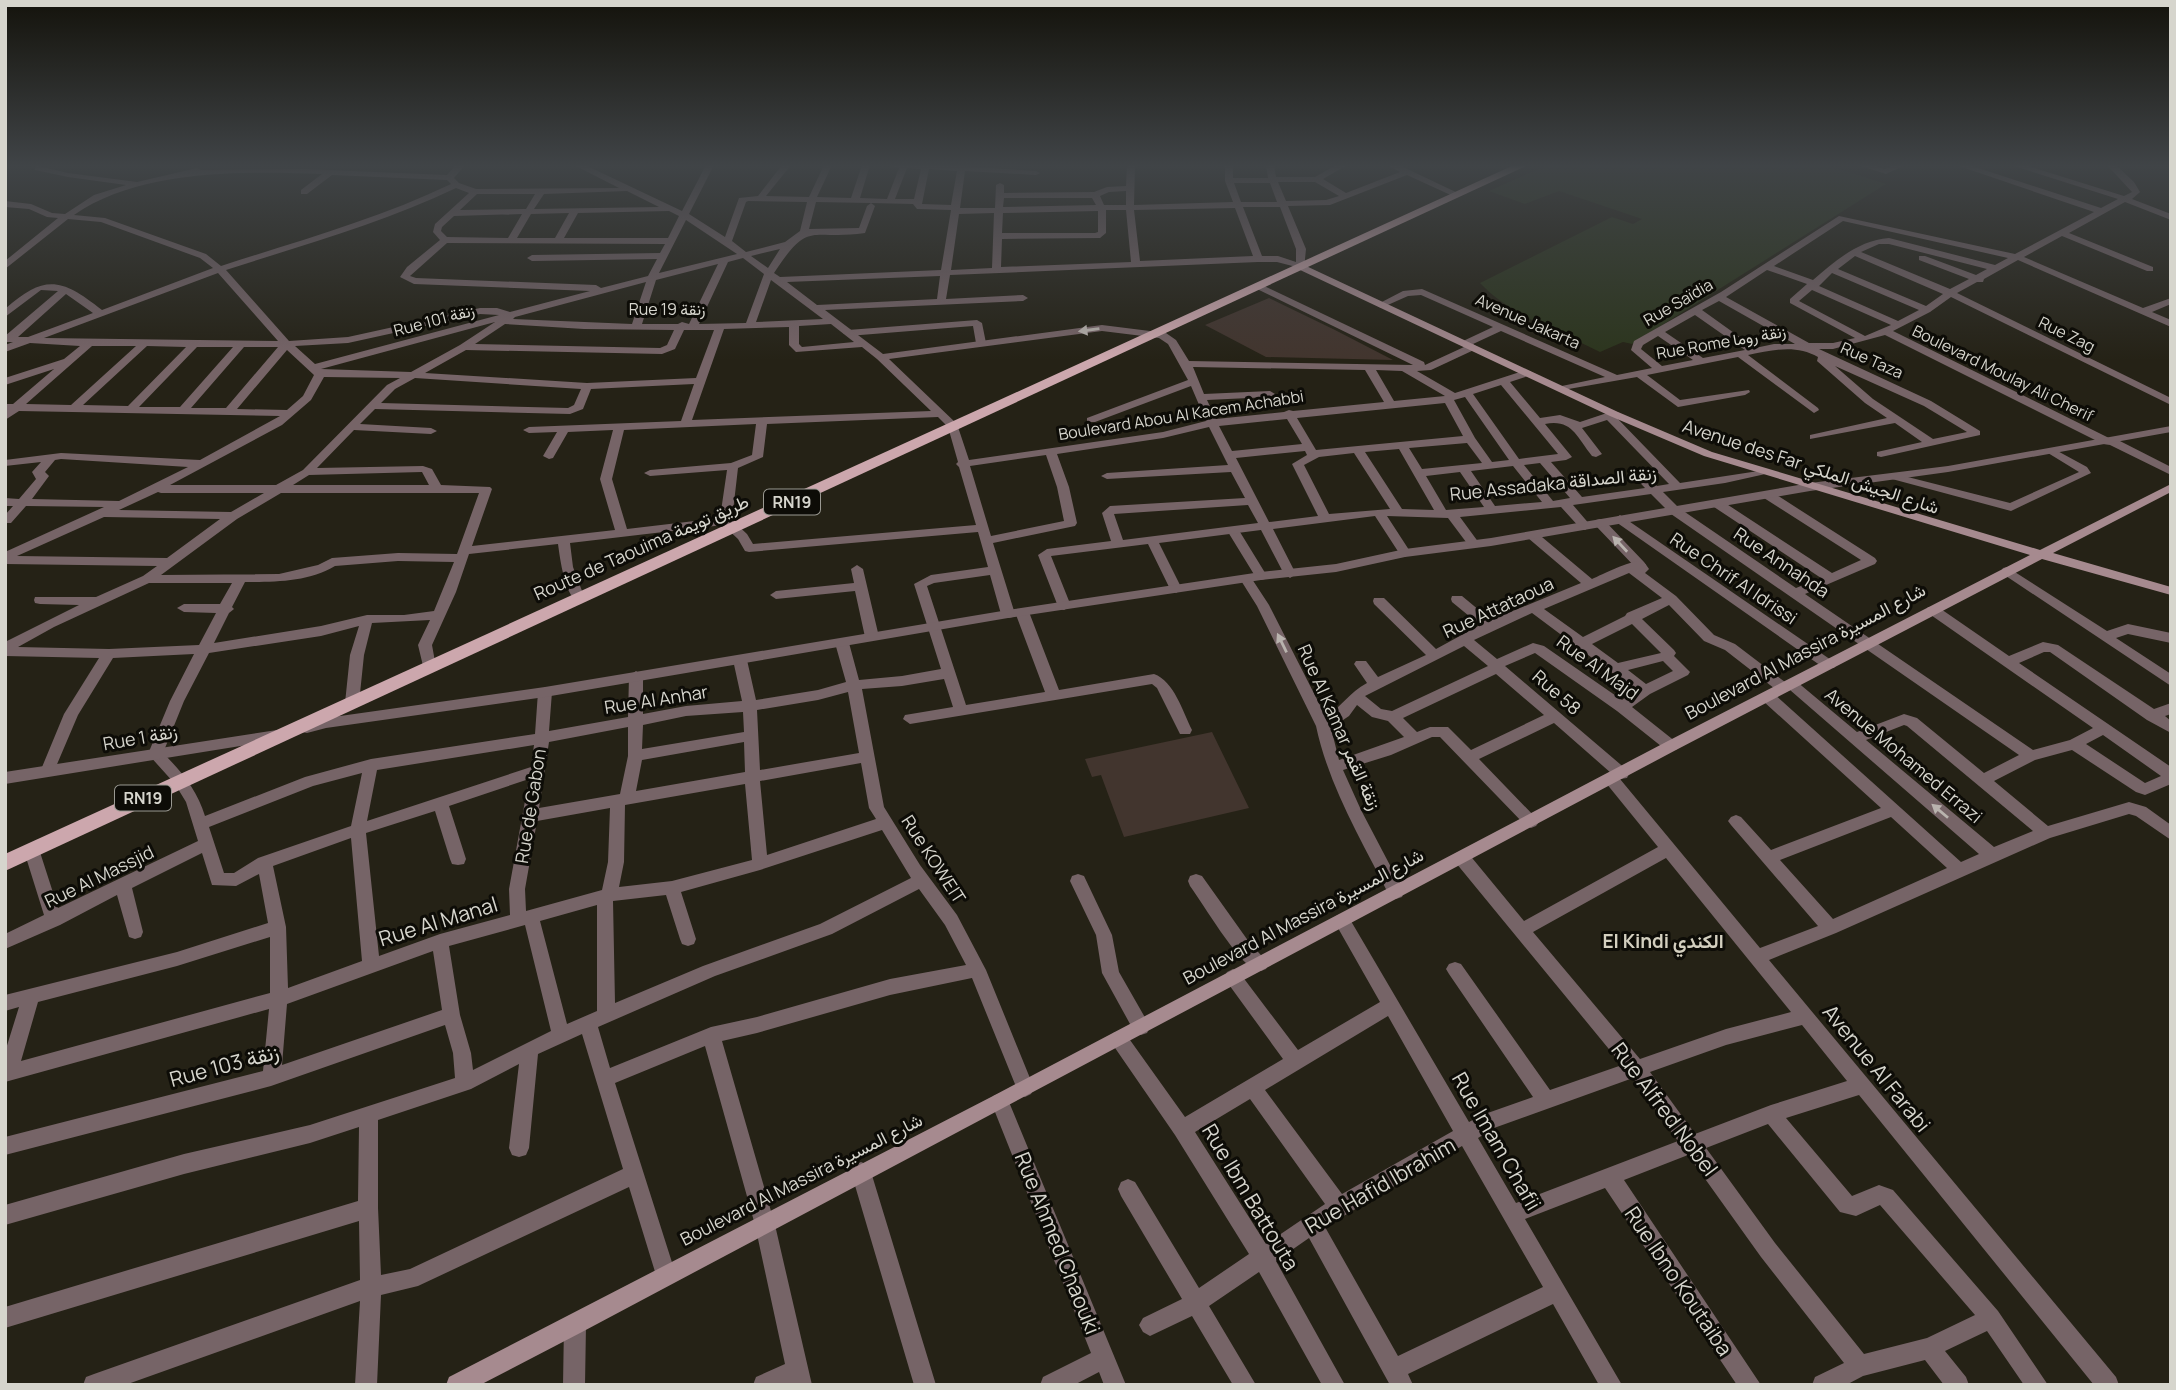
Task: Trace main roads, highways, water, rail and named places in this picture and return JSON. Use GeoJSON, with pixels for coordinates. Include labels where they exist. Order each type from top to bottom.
{"type":"FeatureCollection","features":[{"type":"Feature","properties":{"kind":"main road","name":"Route de Taouima طريق تويمة"},"geometry":{"type":"LineString","coordinates":[[5,863],[180,780],[579,599],[730,525],[1382,230]]}},
{"type":"Feature","properties":{"kind":"main road","name":"Avenue des Far شارع الجيش الملكي"},"geometry":{"type":"LineString","coordinates":[[1301,267],[1612,415],[1684,444],[1810,487],[2171,591]]}},
{"type":"Feature","properties":{"kind":"main road","name":"Boulevard Al Massira شارع المسيرة"},"geometry":{"type":"LineString","coordinates":[[457,1385],[861,1172],[1000,1102],[1671,746],[2171,487]]}},
{"type":"Feature","properties":{"kind":"district","name":"El Kindi الكندي"},"geometry":{"type":"Point","coordinates":[1663,941]}}]}
